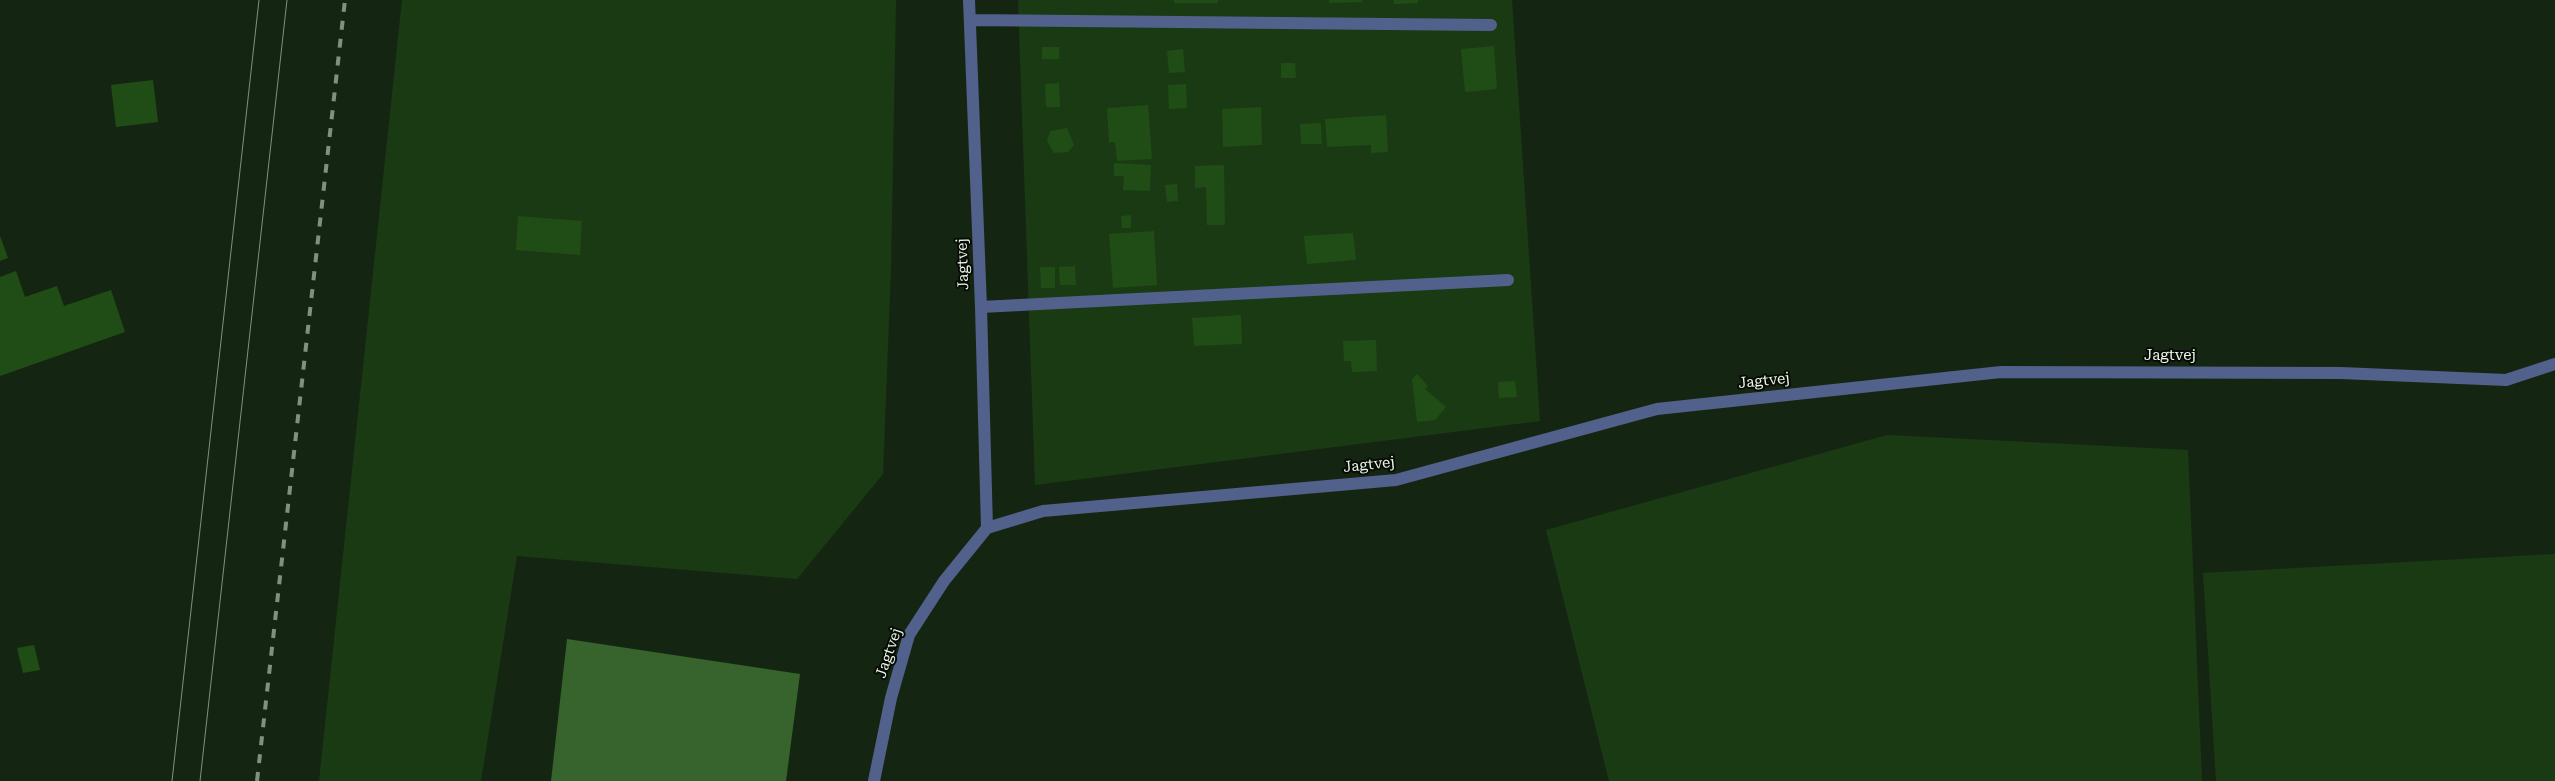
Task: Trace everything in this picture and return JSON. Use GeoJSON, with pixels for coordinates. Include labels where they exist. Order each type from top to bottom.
{"type":"FeatureCollection","features":[{"type":"Feature","properties":{"kind":"street","name":"Jagtvej"},"geometry":{"type":"LineString","coordinates":[[969,0],[981,307],[986,528]]}},
{"type":"Feature","properties":{"kind":"street"},"geometry":{"type":"LineString","coordinates":[[970,20],[1491,25]]}},
{"type":"Feature","properties":{"kind":"street"},"geometry":{"type":"LineString","coordinates":[[981,307],[1508,280]]}},
{"type":"Feature","properties":{"kind":"street","name":"Jagtvej"},"geometry":{"type":"LineString","coordinates":[[874,781],[891,698],[909,635],[944,581],[986,528],[1043,511],[1396,480],[1657,409],[1991,373],[2341,372],[2506,380],[2555,364]]}},
{"type":"Feature","properties":{"kind":"shaded area"},"geometry":{"type":"Polygon","coordinates":[[[402,0],[896,0],[891,269],[883,474],[797,579],[517,556],[481,781],[319,781],[402,0]]]}},
{"type":"Feature","properties":{"kind":"shaded area"},"geometry":{"type":"Polygon","coordinates":[[[1018,0],[1512,0],[1540,421],[1035,485],[1018,0]]]}},
{"type":"Feature","properties":{"kind":"shaded area"},"geometry":{"type":"Polygon","coordinates":[[[1887,435],[2188,450],[2202,781],[1609,781],[1546,530],[1887,435]]]}},
{"type":"Feature","properties":{"kind":"shaded area"},"geometry":{"type":"Polygon","coordinates":[[[2555,554],[2555,781],[2216,781],[2203,573],[2555,554]]]}},
{"type":"Feature","properties":{"kind":"shaded area"},"geometry":{"type":"Polygon","coordinates":[[[567,639],[800,674],[786,781],[551,781],[567,639]]]}},
{"type":"Feature","properties":{"kind":"building"},"geometry":{"type":"Polygon","coordinates":[[[1174,0],[1218,0],[1218,3],[1174,3],[1174,0]]]}},
{"type":"Feature","properties":{"kind":"building"},"geometry":{"type":"Polygon","coordinates":[[[1329,0],[1362,0],[1362,2],[1329,3],[1329,0]]]}},
{"type":"Feature","properties":{"kind":"building"},"geometry":{"type":"Polygon","coordinates":[[[1394,0],[1418,0],[1418,3],[1394,4],[1394,0]]]}},
{"type":"Feature","properties":{"kind":"building"},"geometry":{"type":"Polygon","coordinates":[[[1494,46],[1497,89],[1465,92],[1461,49],[1494,46]]]}},
{"type":"Feature","properties":{"kind":"building"},"geometry":{"type":"Polygon","coordinates":[[[1042,47],[1059,47],[1059,59],[1042,59],[1042,47]]]}},
{"type":"Feature","properties":{"kind":"building"},"geometry":{"type":"Polygon","coordinates":[[[1183,49],[1185,72],[1169,73],[1167,51],[1183,49]]]}},
{"type":"Feature","properties":{"kind":"building"},"geometry":{"type":"Polygon","coordinates":[[[1281,63],[1295,63],[1296,78],[1281,78],[1281,63]]]}},
{"type":"Feature","properties":{"kind":"building"},"geometry":{"type":"Polygon","coordinates":[[[153,80],[158,122],[116,127],[111,85],[153,80]]]}},
{"type":"Feature","properties":{"kind":"building"},"geometry":{"type":"Polygon","coordinates":[[[1059,83],[1060,107],[1046,107],[1045,84],[1059,83]]]}},
{"type":"Feature","properties":{"kind":"building"},"geometry":{"type":"Polygon","coordinates":[[[1186,84],[1187,108],[1169,109],[1168,85],[1186,84]]]}},
{"type":"Feature","properties":{"kind":"building"},"geometry":{"type":"Polygon","coordinates":[[[1148,105],[1152,159],[1117,161],[1115,142],[1109,142],[1107,108],[1148,105]]]}},
{"type":"Feature","properties":{"kind":"building"},"geometry":{"type":"Polygon","coordinates":[[[1261,107],[1262,145],[1223,147],[1222,109],[1261,107]]]}},
{"type":"Feature","properties":{"kind":"building"},"geometry":{"type":"Polygon","coordinates":[[[1386,115],[1388,152],[1371,153],[1371,145],[1327,147],[1325,119],[1386,115]]]}},
{"type":"Feature","properties":{"kind":"building"},"geometry":{"type":"Polygon","coordinates":[[[1321,123],[1322,144],[1301,144],[1300,124],[1321,123]]]}},
{"type":"Feature","properties":{"kind":"building"},"geometry":{"type":"Polygon","coordinates":[[[1067,128],[1074,145],[1068,152],[1054,153],[1047,141],[1050,131],[1067,128]]]}},
{"type":"Feature","properties":{"kind":"building"},"geometry":{"type":"Polygon","coordinates":[[[1114,163],[1151,165],[1150,191],[1123,190],[1124,176],[1114,176],[1114,163]]]}},
{"type":"Feature","properties":{"kind":"building"},"geometry":{"type":"Polygon","coordinates":[[[1224,165],[1225,225],[1207,225],[1206,187],[1195,188],[1195,166],[1224,165]]]}},
{"type":"Feature","properties":{"kind":"building"},"geometry":{"type":"Polygon","coordinates":[[[1177,184],[1178,201],[1167,202],[1165,185],[1177,184]]]}},
{"type":"Feature","properties":{"kind":"building"},"geometry":{"type":"Polygon","coordinates":[[[1131,215],[1131,228],[1122,228],[1121,216],[1131,215]]]}},
{"type":"Feature","properties":{"kind":"building"},"geometry":{"type":"Polygon","coordinates":[[[518,216],[582,221],[580,255],[516,250],[518,216]]]}},
{"type":"Feature","properties":{"kind":"building"},"geometry":{"type":"Polygon","coordinates":[[[1154,231],[1157,285],[1113,288],[1109,234],[1154,231]]]}},
{"type":"Feature","properties":{"kind":"building"},"geometry":{"type":"Polygon","coordinates":[[[1353,233],[1356,260],[1307,264],[1304,236],[1353,233]]]}},
{"type":"Feature","properties":{"kind":"building"},"geometry":{"type":"Polygon","coordinates":[[[0,236],[8,258],[0,261],[0,236]]]}},
{"type":"Feature","properties":{"kind":"building"},"geometry":{"type":"Polygon","coordinates":[[[1075,266],[1076,285],[1060,285],[1059,267],[1075,266]]]}},
{"type":"Feature","properties":{"kind":"building"},"geometry":{"type":"Polygon","coordinates":[[[1040,267],[1055,267],[1055,288],[1041,288],[1040,267]]]}},
{"type":"Feature","properties":{"kind":"building"},"geometry":{"type":"Polygon","coordinates":[[[16,271],[25,297],[57,286],[64,306],[111,290],[125,332],[0,376],[0,277],[16,271]]]}},
{"type":"Feature","properties":{"kind":"building"},"geometry":{"type":"Polygon","coordinates":[[[1241,315],[1242,344],[1194,346],[1192,318],[1241,315]]]}},
{"type":"Feature","properties":{"kind":"building"},"geometry":{"type":"Polygon","coordinates":[[[1376,340],[1377,371],[1352,372],[1351,361],[1344,361],[1343,341],[1376,340]]]}},
{"type":"Feature","properties":{"kind":"building"},"geometry":{"type":"Polygon","coordinates":[[[1417,374],[1428,386],[1425,389],[1446,407],[1435,420],[1417,422],[1412,379],[1417,374]]]}},
{"type":"Feature","properties":{"kind":"building"},"geometry":{"type":"Polygon","coordinates":[[[1515,381],[1517,397],[1499,398],[1498,382],[1515,381]]]}},
{"type":"Feature","properties":{"kind":"building"},"geometry":{"type":"Polygon","coordinates":[[[34,645],[40,670],[23,673],[17,648],[34,645]]]}},
{"type":"Feature","properties":{"kind":"tram line"},"geometry":{"type":"LineString","coordinates":[[172,781],[259,0]]}},
{"type":"Feature","properties":{"kind":"tram line"},"geometry":{"type":"LineString","coordinates":[[200,781],[287,0]]}},
{"type":"Feature","properties":{"kind":"railway"},"geometry":{"type":"LineString","coordinates":[[257,781],[345,0]]}}]}
